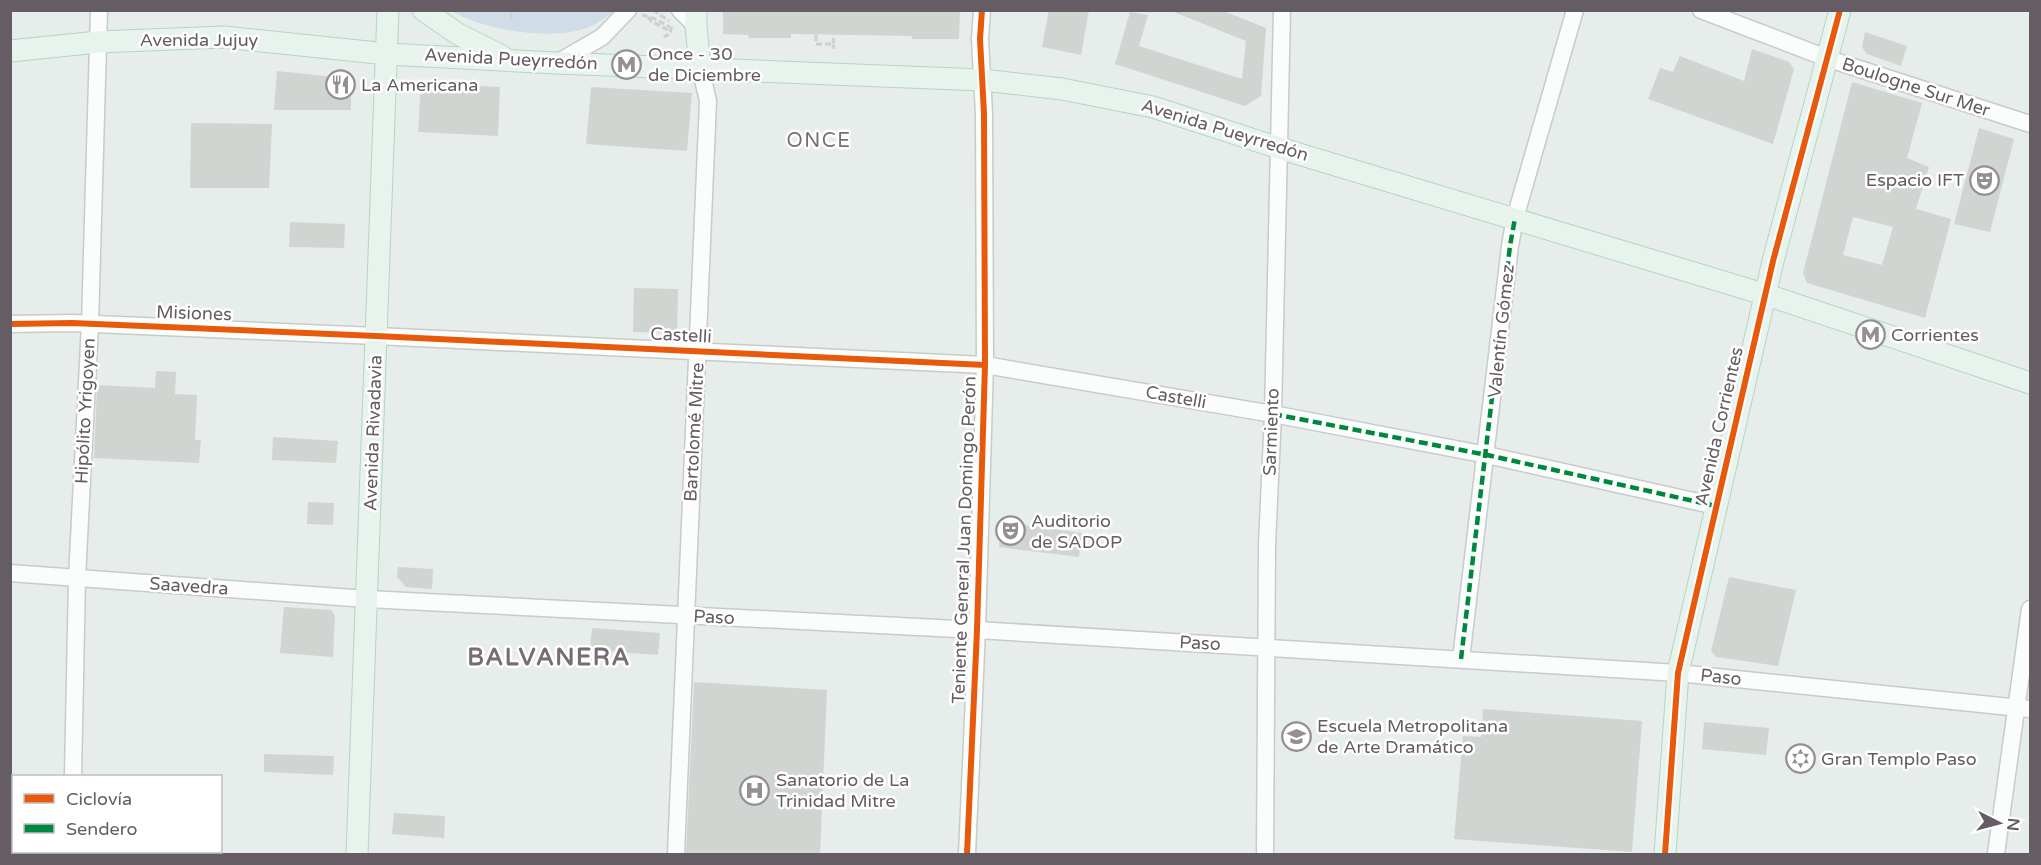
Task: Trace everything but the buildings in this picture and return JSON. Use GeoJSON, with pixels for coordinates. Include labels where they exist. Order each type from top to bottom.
{"type":"FeatureCollection","features":[{"type":"Feature","properties":{"kind":"main road","name":"Avenida Rivadavia"},"geometry":{"type":"LineString","coordinates":[[357,855],[388,10]]}},
{"type":"Feature","properties":{"kind":"main road"},"geometry":{"type":"LineString","coordinates":[[423,10],[458,34],[510,60]]}},
{"type":"Feature","properties":{"kind":"main road","name":"Avenida Corrientes"},"geometry":{"type":"LineString","coordinates":[[1665,855],[1678,672],[1765,294],[1840,10]]}},
{"type":"Feature","properties":{"kind":"main road","name":"Bartolomé Mitre"},"geometry":{"type":"LineString","coordinates":[[696,18],[700,68]]}},
{"type":"Feature","properties":{"kind":"main road","name":"Avenida Jujuy"},"geometry":{"type":"LineString","coordinates":[[10,51],[98,42],[224,37],[387,54]]}},
{"type":"Feature","properties":{"kind":"main road","name":"Avenida Pueyrredón"},"geometry":{"type":"LineString","coordinates":[[387,54],[1017,82],[1141,104],[1279,148],[1765,294],[2031,382]]}},
{"type":"Feature","properties":{"kind":"street","name":"Hipólito Yrigoyen"},"geometry":{"type":"LineString","coordinates":[[74,775],[77,578],[90,324],[99,10]]}},
{"type":"Feature","properties":{"kind":"street"},"geometry":{"type":"LineString","coordinates":[[680,10],[696,18]]}},
{"type":"Feature","properties":{"kind":"street","name":"Teniente General Juan Domingo Perón"},"geometry":{"type":"LineString","coordinates":[[967,855],[985,365],[983,80],[980,39],[982,10]]}},
{"type":"Feature","properties":{"kind":"street","name":"Sarmiento"},"geometry":{"type":"LineString","coordinates":[[1265,855],[1267,544],[1273,414],[1282,10]]}},
{"type":"Feature","properties":{"kind":"street","name":"Valentín Gómez"},"geometry":{"type":"LineString","coordinates":[[1461,658],[1487,455],[1510,246],[1515,218],[1575,10]]}},
{"type":"Feature","properties":{"kind":"street","name":"Boulogne Sur Mer"},"geometry":{"type":"LineString","coordinates":[[1701,10],[1827,58],[2031,124]]}},
{"type":"Feature","properties":{"kind":"street"},"geometry":{"type":"LineString","coordinates":[[556,63],[635,13]]}},
{"type":"Feature","properties":{"kind":"street","name":"Bartolomé Mitre"},"geometry":{"type":"LineString","coordinates":[[676,855],[708,101],[700,68]]}},
{"type":"Feature","properties":{"kind":"street","name":"Misiones"},"geometry":{"type":"LineString","coordinates":[[10,324],[90,324],[376,336]]}},
{"type":"Feature","properties":{"kind":"street","name":"Castelli"},"geometry":{"type":"LineString","coordinates":[[376,336],[985,365],[1273,414],[1487,455],[1716,506]]}},
{"type":"Feature","properties":{"kind":"street","name":"Saavedra"},"geometry":{"type":"LineString","coordinates":[[10,573],[367,599]]}},
{"type":"Feature","properties":{"kind":"street","name":"Paso"},"geometry":{"type":"LineString","coordinates":[[367,599],[977,630],[1678,672],[2023,708]]}},
{"type":"Feature","properties":{"kind":"street"},"geometry":{"type":"LineString","coordinates":[[1996,855],[2023,708],[2031,609]]}},
{"type":"Feature","properties":{"kind":"path"},"geometry":{"type":"LineString","coordinates":[[511,10],[511,19]]}},
{"type":"Feature","properties":{"kind":"path"},"geometry":{"type":"LineString","coordinates":[[653,10],[672,23],[672,29],[665,38]]}},
{"type":"Feature","properties":{"kind":"path"},"geometry":{"type":"LineString","coordinates":[[635,13],[653,18],[669,29]]}},
{"type":"Feature","properties":{"kind":"path"},"geometry":{"type":"LineString","coordinates":[[816,35],[816,44],[833,44]]}},
{"type":"Feature","properties":{"kind":"path"},"geometry":{"type":"LineString","coordinates":[[834,35],[834,49]]}},
{"type":"Feature","properties":{"kind":"shaded area"},"geometry":{"type":"Polygon","coordinates":[[[614,10],[587,28],[555,34],[518,32],[499,28],[481,24],[451,11],[614,10]]]}},
{"type":"Feature","properties":{"kind":"marked path"},"geometry":{"type":"LineString","coordinates":[[1461,659],[1515,218]]}},
{"type":"Feature","properties":{"kind":"marked path"},"geometry":{"type":"LineString","coordinates":[[1273,414],[1487,455],[1716,506]]}},
{"type":"Feature","properties":{"kind":"cycle path"},"geometry":{"type":"LineString","coordinates":[[967,854],[985,365],[984,114],[980,39],[982,10]]}},
{"type":"Feature","properties":{"kind":"cycle path"},"geometry":{"type":"LineString","coordinates":[[1665,854],[1678,673],[1773,261],[1840,10]]}},
{"type":"Feature","properties":{"kind":"cycle path"},"geometry":{"type":"LineString","coordinates":[[10,324],[72,323],[985,365]]}},
{"type":"Feature","properties":{"kind":"place","name":"Once - 30 de Diciembre"},"geometry":{"type":"Point","coordinates":[627,64]}},
{"type":"Feature","properties":{"kind":"place","name":"La Americana"},"geometry":{"type":"Point","coordinates":[340,85]}},
{"type":"Feature","properties":{"kind":"place","name":"Espacio IFT"},"geometry":{"type":"Point","coordinates":[1985,180]}},
{"type":"Feature","properties":{"kind":"place","name":"Corrientes"},"geometry":{"type":"Point","coordinates":[1870,335]}},
{"type":"Feature","properties":{"kind":"place","name":"Auditorio de SADOP"},"geometry":{"type":"Point","coordinates":[1010,531]}},
{"type":"Feature","properties":{"kind":"place","name":"Escuela Metropolitana de Arte Dramático"},"geometry":{"type":"Point","coordinates":[1296,736]}},
{"type":"Feature","properties":{"kind":"place","name":"Gran Templo Paso"},"geometry":{"type":"Point","coordinates":[1800,759]}},
{"type":"Feature","properties":{"kind":"place","name":"Sanatorio de La Trinidad Mitre"},"geometry":{"type":"Point","coordinates":[755,790]}},
{"type":"Feature","properties":{"kind":"district","name":"ONCE"},"geometry":{"type":"Point","coordinates":[819,141]}},
{"type":"Feature","properties":{"kind":"district","name":"BALVANERA"},"geometry":{"type":"Point","coordinates":[549,657]}}]}
